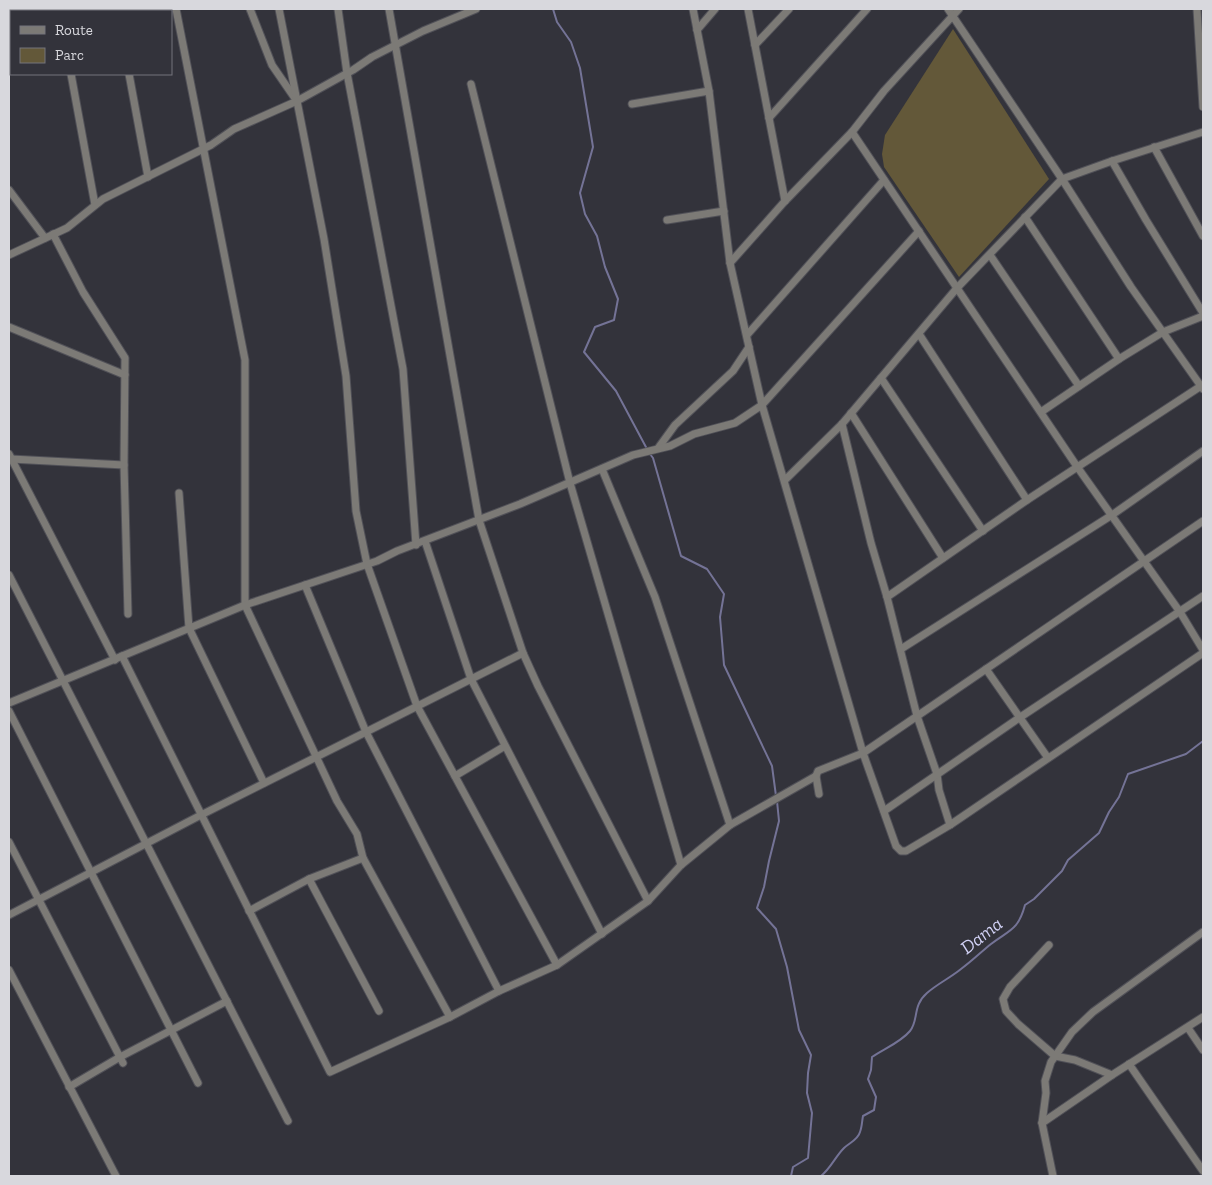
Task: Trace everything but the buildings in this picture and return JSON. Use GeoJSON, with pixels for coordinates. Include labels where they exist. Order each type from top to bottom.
{"type":"FeatureCollection","features":[{"type":"Feature","properties":{"kind":"street"},"geometry":{"type":"LineString","coordinates":[[176,9],[245,360],[245,605],[337,801],[357,834],[363,858],[450,1017]]}},
{"type":"Feature","properties":{"kind":"street"},"geometry":{"type":"LineString","coordinates":[[250,9],[265,52],[296,101]]}},
{"type":"Feature","properties":{"kind":"street"},"geometry":{"type":"LineString","coordinates":[[279,9],[322,229],[346,376],[356,511],[367,564],[417,706],[557,965]]}},
{"type":"Feature","properties":{"kind":"street"},"geometry":{"type":"LineString","coordinates":[[338,9],[347,73],[403,370],[416,545]]}},
{"type":"Feature","properties":{"kind":"street"},"geometry":{"type":"LineString","coordinates":[[389,9],[479,520],[523,653],[648,901]]}},
{"type":"Feature","properties":{"kind":"street"},"geometry":{"type":"LineString","coordinates":[[9,255],[67,228],[103,199],[204,149],[234,129],[296,101],[372,57],[476,9]]}},
{"type":"Feature","properties":{"kind":"street"},"geometry":{"type":"LineString","coordinates":[[693,9],[709,91],[730,262],[762,405],[863,753],[896,846],[901,851],[906,851],[950,825],[1203,651],[1180,612],[1078,468],[852,132]]}},
{"type":"Feature","properties":{"kind":"street"},"geometry":{"type":"LineString","coordinates":[[697,30],[715,9]]}},
{"type":"Feature","properties":{"kind":"street"},"geometry":{"type":"LineString","coordinates":[[748,9],[785,201]]}},
{"type":"Feature","properties":{"kind":"street"},"geometry":{"type":"LineString","coordinates":[[755,45],[789,9]]}},
{"type":"Feature","properties":{"kind":"street"},"geometry":{"type":"LineString","coordinates":[[769,118],[867,9]]}},
{"type":"Feature","properties":{"kind":"street"},"geometry":{"type":"LineString","coordinates":[[887,597],[1027,500],[1202,387],[1126,278],[948,9]]}},
{"type":"Feature","properties":{"kind":"street"},"geometry":{"type":"LineString","coordinates":[[730,262],[785,201],[852,132],[884,91],[959,9]]}},
{"type":"Feature","properties":{"kind":"street"},"geometry":{"type":"LineString","coordinates":[[1197,9],[1203,107]]}},
{"type":"Feature","properties":{"kind":"street"},"geometry":{"type":"LineString","coordinates":[[71,75],[96,205]]}},
{"type":"Feature","properties":{"kind":"street"},"geometry":{"type":"LineString","coordinates":[[129,75],[148,177]]}},
{"type":"Feature","properties":{"kind":"street"},"geometry":{"type":"LineString","coordinates":[[471,84],[570,483],[681,866]]}},
{"type":"Feature","properties":{"kind":"street"},"geometry":{"type":"LineString","coordinates":[[632,104],[709,91]]}},
{"type":"Feature","properties":{"kind":"street"},"geometry":{"type":"LineString","coordinates":[[785,480],[842,424],[957,288],[1062,179],[1203,132]]}},
{"type":"Feature","properties":{"kind":"street"},"geometry":{"type":"LineString","coordinates":[[1154,147],[1203,236]]}},
{"type":"Feature","properties":{"kind":"street"},"geometry":{"type":"LineString","coordinates":[[1040,412],[1163,332],[1203,314],[1112,161]]}},
{"type":"Feature","properties":{"kind":"street"},"geometry":{"type":"LineString","coordinates":[[747,335],[884,180]]}},
{"type":"Feature","properties":{"kind":"street"},"geometry":{"type":"LineString","coordinates":[[9,190],[45,238]]}},
{"type":"Feature","properties":{"kind":"street"},"geometry":{"type":"LineString","coordinates":[[667,220],[724,211]]}},
{"type":"Feature","properties":{"kind":"street"},"geometry":{"type":"LineString","coordinates":[[1025,217],[1119,359]]}},
{"type":"Feature","properties":{"kind":"street"},"geometry":{"type":"LineString","coordinates":[[9,703],[245,605],[367,564],[570,483],[633,455],[670,446],[694,434],[735,423],[762,405],[918,231]]}},
{"type":"Feature","properties":{"kind":"street"},"geometry":{"type":"LineString","coordinates":[[53,234],[83,292],[125,358],[124,465],[128,614]]}},
{"type":"Feature","properties":{"kind":"street"},"geometry":{"type":"LineString","coordinates":[[990,255],[1079,386]]}},
{"type":"Feature","properties":{"kind":"street"},"geometry":{"type":"LineString","coordinates":[[9,327],[125,375]]}},
{"type":"Feature","properties":{"kind":"street"},"geometry":{"type":"LineString","coordinates":[[919,334],[1027,500]]}},
{"type":"Feature","properties":{"kind":"street"},"geometry":{"type":"LineString","coordinates":[[659,448],[675,425],[733,371],[749,346]]}},
{"type":"Feature","properties":{"kind":"street"},"geometry":{"type":"LineString","coordinates":[[881,378],[983,531]]}},
{"type":"Feature","properties":{"kind":"street"},"geometry":{"type":"LineString","coordinates":[[851,413],[943,558]]}},
{"type":"Feature","properties":{"kind":"street"},"geometry":{"type":"LineString","coordinates":[[842,424],[871,543],[901,649],[917,716],[937,774],[939,790],[950,825]]}},
{"type":"Feature","properties":{"kind":"street"},"geometry":{"type":"LineString","coordinates":[[901,649],[1112,515],[1203,450]]}},
{"type":"Feature","properties":{"kind":"street"},"geometry":{"type":"LineString","coordinates":[[10,456],[124,465]]}},
{"type":"Feature","properties":{"kind":"street"},"geometry":{"type":"LineString","coordinates":[[10,456],[201,815],[330,1072],[557,965],[648,901],[681,866],[730,825],[816,776]]}},
{"type":"Feature","properties":{"kind":"street"},"geometry":{"type":"LineString","coordinates":[[602,469],[655,597],[730,825]]}},
{"type":"Feature","properties":{"kind":"street"},"geometry":{"type":"LineString","coordinates":[[179,493],[189,628],[264,783]]}},
{"type":"Feature","properties":{"kind":"street"},"geometry":{"type":"LineString","coordinates":[[819,794],[816,776],[818,771],[863,753],[1203,521]]}},
{"type":"Feature","properties":{"kind":"street"},"geometry":{"type":"LineString","coordinates":[[425,541],[471,679],[602,934]]}},
{"type":"Feature","properties":{"kind":"street"},"geometry":{"type":"LineString","coordinates":[[9,575],[288,1121]]}},
{"type":"Feature","properties":{"kind":"street"},"geometry":{"type":"LineString","coordinates":[[305,585],[366,732],[499,991]]}},
{"type":"Feature","properties":{"kind":"street"},"geometry":{"type":"LineString","coordinates":[[884,811],[1019,718],[1203,596]]}},
{"type":"Feature","properties":{"kind":"street"},"geometry":{"type":"LineString","coordinates":[[9,915],[201,815],[523,653]]}},
{"type":"Feature","properties":{"kind":"street"},"geometry":{"type":"LineString","coordinates":[[986,669],[1048,758]]}},
{"type":"Feature","properties":{"kind":"street"},"geometry":{"type":"LineString","coordinates":[[9,711],[198,1083]]}},
{"type":"Feature","properties":{"kind":"street"},"geometry":{"type":"LineString","coordinates":[[455,776],[505,746]]}},
{"type":"Feature","properties":{"kind":"street"},"geometry":{"type":"LineString","coordinates":[[9,842],[122,1060]]}},
{"type":"Feature","properties":{"kind":"street"},"geometry":{"type":"LineString","coordinates":[[249,911],[309,879],[363,858]]}},
{"type":"Feature","properties":{"kind":"street"},"geometry":{"type":"LineString","coordinates":[[309,879],[379,1011]]}},
{"type":"Feature","properties":{"kind":"street"},"geometry":{"type":"LineString","coordinates":[[1053,1176],[1042,1123],[1046,1093],[1045,1081],[1048,1069],[1055,1056],[1072,1032],[1093,1012],[1203,932]]}},
{"type":"Feature","properties":{"kind":"street"},"geometry":{"type":"LineString","coordinates":[[1049,945],[1010,987],[1003,999],[1006,1011],[1055,1056],[1075,1060],[1112,1075]]}},
{"type":"Feature","properties":{"kind":"street"},"geometry":{"type":"LineString","coordinates":[[9,970],[116,1176]]}},
{"type":"Feature","properties":{"kind":"street"},"geometry":{"type":"LineString","coordinates":[[69,1087],[122,1060],[171,1030],[227,1001]]}},
{"type":"Feature","properties":{"kind":"street"},"geometry":{"type":"LineString","coordinates":[[1042,1123],[1112,1075],[1203,1017]]}},
{"type":"Feature","properties":{"kind":"street"},"geometry":{"type":"LineString","coordinates":[[1188,1028],[1203,1050]]}},
{"type":"Feature","properties":{"kind":"street"},"geometry":{"type":"LineString","coordinates":[[1129,1064],[1203,1170]]}},
{"type":"Feature","properties":{"kind":"green space"},"geometry":{"type":"Polygon","coordinates":[[[953,29],[1049,179],[959,277],[884,167],[882,154],[885,135],[953,29]]]}},
{"type":"Feature","properties":{"kind":"waterway"},"geometry":{"type":"LineString","coordinates":[[553,9],[557,22],[571,42],[580,68],[593,147],[580,193],[585,214],[597,236],[605,267],[618,299],[614,320],[595,327],[584,352],[616,391],[647,449]]}},
{"type":"Feature","properties":{"kind":"waterway"},"geometry":{"type":"LineString","coordinates":[[650,454],[653,458],[681,556],[707,569],[724,594],[720,617],[724,665],[772,766],[776,796]]}},
{"type":"Feature","properties":{"kind":"waterway","name":"Dama"},"geometry":{"type":"LineString","coordinates":[[821,1176],[828,1170],[844,1148],[859,1135],[863,1116],[874,1110],[876,1097],[868,1079],[872,1057],[897,1042],[910,1031],[922,998],[1016,925],[1025,905],[1034,899],[1062,871],[1068,860],[1099,833],[1119,797],[1128,774],[1186,754],[1203,741]]}},
{"type":"Feature","properties":{"kind":"waterway"},"geometry":{"type":"LineString","coordinates":[[777,801],[779,821],[764,887],[757,908],[776,929],[787,967],[799,1030],[811,1055],[807,1093],[812,1113],[808,1158],[793,1167],[791,1176]]}}]}
